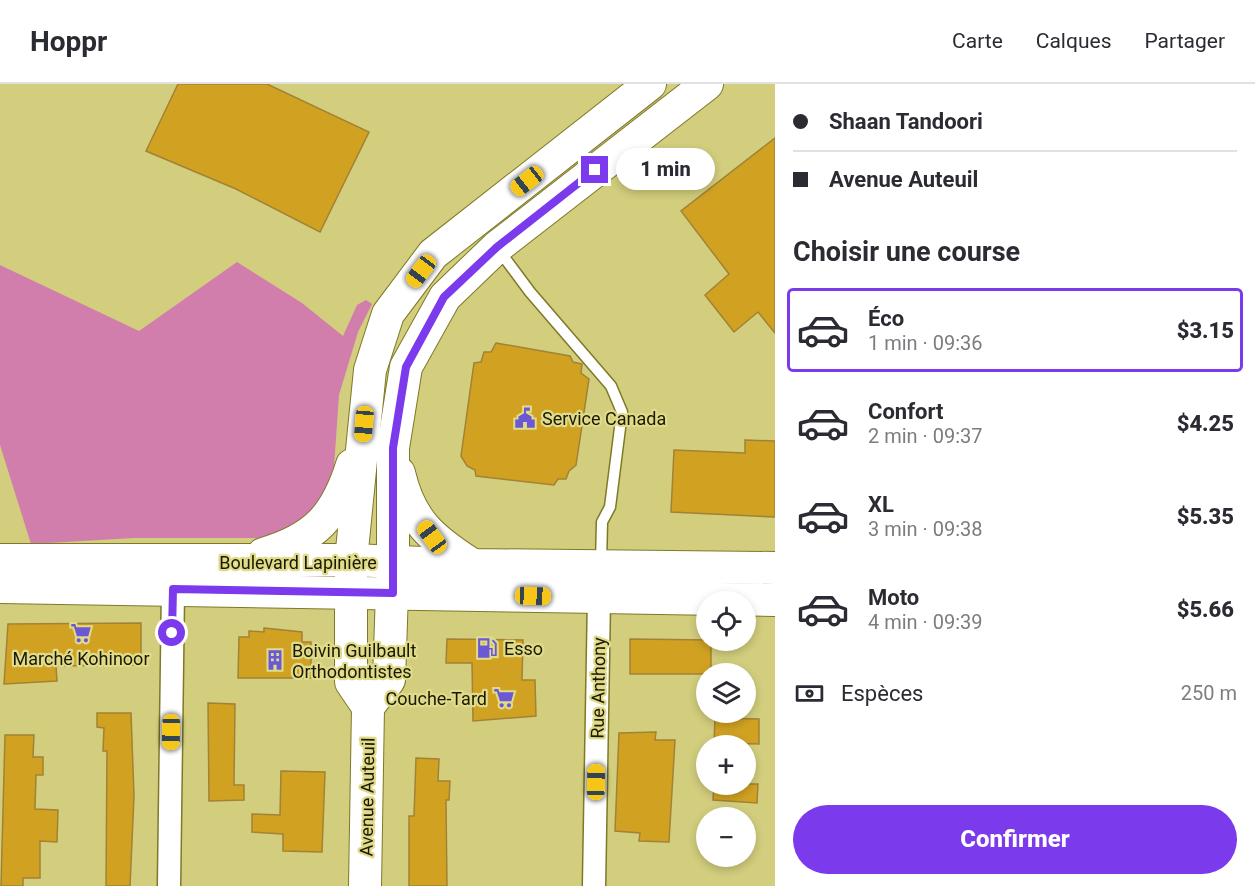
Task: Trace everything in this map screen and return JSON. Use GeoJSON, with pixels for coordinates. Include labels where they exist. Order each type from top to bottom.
{"type":"FeatureCollection","features":[{"type":"Feature","properties":{"kind":"main road"},"geometry":{"type":"LineString","coordinates":[[650,84],[625,126],[444,297],[406,367],[393,448],[393,578],[389,680],[368,707],[351,682],[353,592],[351,560],[370,370],[388,314],[434,254],[625,126],[707,84]]}},
{"type":"Feature","properties":{"kind":"main road"},"geometry":{"type":"LineString","coordinates":[[235,562],[291,546],[319,526],[346,483],[364,424]]}},
{"type":"Feature","properties":{"kind":"main road"},"geometry":{"type":"LineString","coordinates":[[393,448],[402,489],[419,520],[432,537],[472,565]]}},
{"type":"Feature","properties":{"kind":"main road","name":"Boulevard Lapinière"},"geometry":{"type":"LineString","coordinates":[[0,560],[235,562],[351,560],[393,578],[599,598],[775,600]]}},
{"type":"Feature","properties":{"kind":"main road","name":"Boulevard Lapinière"},"geometry":{"type":"LineString","coordinates":[[0,587],[353,592],[393,578],[472,565],[775,568]]}},
{"type":"Feature","properties":{"kind":"main road","name":"Avenue Auteuil"},"geometry":{"type":"LineString","coordinates":[[365,886],[368,707]]}},
{"type":"Feature","properties":{"kind":"street"},"geometry":{"type":"LineString","coordinates":[[169,886],[173,589]]}},
{"type":"Feature","properties":{"kind":"street","name":"Rue Anthony"},"geometry":{"type":"LineString","coordinates":[[594,886],[599,598]]}},
{"type":"Feature","properties":{"kind":"lane"},"geometry":{"type":"LineString","coordinates":[[497,247],[530,292],[611,386],[622,412],[610,507],[602,522],[601,566]]}},
{"type":"Feature","properties":{"kind":"shaded area"},"geometry":{"type":"Polygon","coordinates":[[[237,262],[302,303],[343,336],[357,305],[366,300],[372,304],[358,332],[339,395],[334,467],[329,487],[305,522],[268,538],[134,538],[31,544],[0,445],[0,265],[139,331],[237,262]]]}},
{"type":"Feature","properties":{"kind":"building"},"geometry":{"type":"Polygon","coordinates":[[[178,84],[267,84],[369,132],[320,232],[236,189],[146,151],[178,84]]]}},
{"type":"Feature","properties":{"kind":"building"},"geometry":{"type":"Polygon","coordinates":[[[775,138],[775,333],[758,312],[734,332],[705,295],[729,274],[681,211],[775,138]]]}},
{"type":"Feature","properties":{"kind":"building","name":"Service Canada"},"geometry":{"type":"Polygon","coordinates":[[[496,343],[570,356],[573,362],[582,364],[581,373],[589,379],[576,465],[569,471],[566,479],[558,479],[554,485],[476,476],[475,470],[467,466],[461,456],[474,363],[481,362],[484,352],[491,352],[496,343]]]}},
{"type":"Feature","properties":{"kind":"building"},"geometry":{"type":"Polygon","coordinates":[[[745,440],[775,441],[775,517],[671,512],[674,450],[745,453],[745,440]]]}},
{"type":"Feature","properties":{"kind":"building"},"geometry":{"type":"Polygon","coordinates":[[[141,623],[141,665],[56,666],[57,681],[4,684],[8,624],[141,623]]]}},
{"type":"Feature","properties":{"kind":"building","name":"Boivin Guilbault Orthodontistes"},"geometry":{"type":"Polygon","coordinates":[[[264,628],[302,632],[302,642],[311,642],[311,678],[238,678],[239,637],[249,637],[249,631],[264,632],[264,628]]]}},
{"type":"Feature","properties":{"kind":"building"},"geometry":{"type":"Polygon","coordinates":[[[447,639],[523,640],[522,680],[535,680],[536,716],[473,721],[472,663],[446,663],[447,639]]]}},
{"type":"Feature","properties":{"kind":"building"},"geometry":{"type":"Polygon","coordinates":[[[630,639],[696,640],[696,651],[711,651],[711,663],[696,663],[696,674],[630,674],[630,639]]]}},
{"type":"Feature","properties":{"kind":"building"},"geometry":{"type":"Polygon","coordinates":[[[208,703],[235,704],[234,785],[244,785],[244,800],[209,801],[208,703]]]}},
{"type":"Feature","properties":{"kind":"building"},"geometry":{"type":"Polygon","coordinates":[[[97,713],[131,713],[134,796],[130,886],[106,886],[107,751],[103,751],[104,728],[97,727],[97,713]]]}},
{"type":"Feature","properties":{"kind":"building"},"geometry":{"type":"Polygon","coordinates":[[[756,719],[759,719],[759,744],[756,744],[756,735],[714,735],[715,723],[756,723],[756,719]]]}},
{"type":"Feature","properties":{"kind":"building"},"geometry":{"type":"Polygon","coordinates":[[[656,732],[655,740],[675,740],[669,842],[639,841],[640,833],[615,831],[619,733],[656,732]]]}},
{"type":"Feature","properties":{"kind":"building"},"geometry":{"type":"Polygon","coordinates":[[[5,735],[34,735],[33,757],[43,757],[43,775],[36,775],[35,809],[58,810],[57,842],[40,841],[40,878],[23,878],[23,886],[1,886],[5,735]]]}},
{"type":"Feature","properties":{"kind":"building"},"geometry":{"type":"Polygon","coordinates":[[[416,758],[439,759],[438,781],[450,781],[449,800],[446,800],[447,886],[409,886],[409,816],[414,816],[416,758]]]}},
{"type":"Feature","properties":{"kind":"building"},"geometry":{"type":"Polygon","coordinates":[[[281,771],[325,772],[322,852],[283,851],[283,834],[252,832],[252,814],[280,815],[281,771]]]}},
{"type":"Feature","properties":{"kind":"building"},"geometry":{"type":"Polygon","coordinates":[[[756,784],[758,784],[757,803],[713,800],[713,795],[756,795],[756,784]]]}},
{"type":"Feature","properties":{"kind":"place","name":"Service Canada"},"geometry":{"type":"Point","coordinates":[525,418]}},
{"type":"Feature","properties":{"kind":"place","name":"Marché Kohinoor"},"geometry":{"type":"Point","coordinates":[81,633]}},
{"type":"Feature","properties":{"kind":"place","name":"Esso"},"geometry":{"type":"Point","coordinates":[487,648]}},
{"type":"Feature","properties":{"kind":"place","name":"Boivin Guilbault Orthodontistes"},"geometry":{"type":"Point","coordinates":[275,660]}},
{"type":"Feature","properties":{"kind":"place","name":"Couche-Tard"},"geometry":{"type":"Point","coordinates":[504,698]}},
{"type":"Feature","properties":{"kind":"route"},"geometry":{"type":"LineString","coordinates":[[172,633],[173,589],[393,593],[393,448],[406,367],[444,297],[497,247],[595,170]]}}]}
